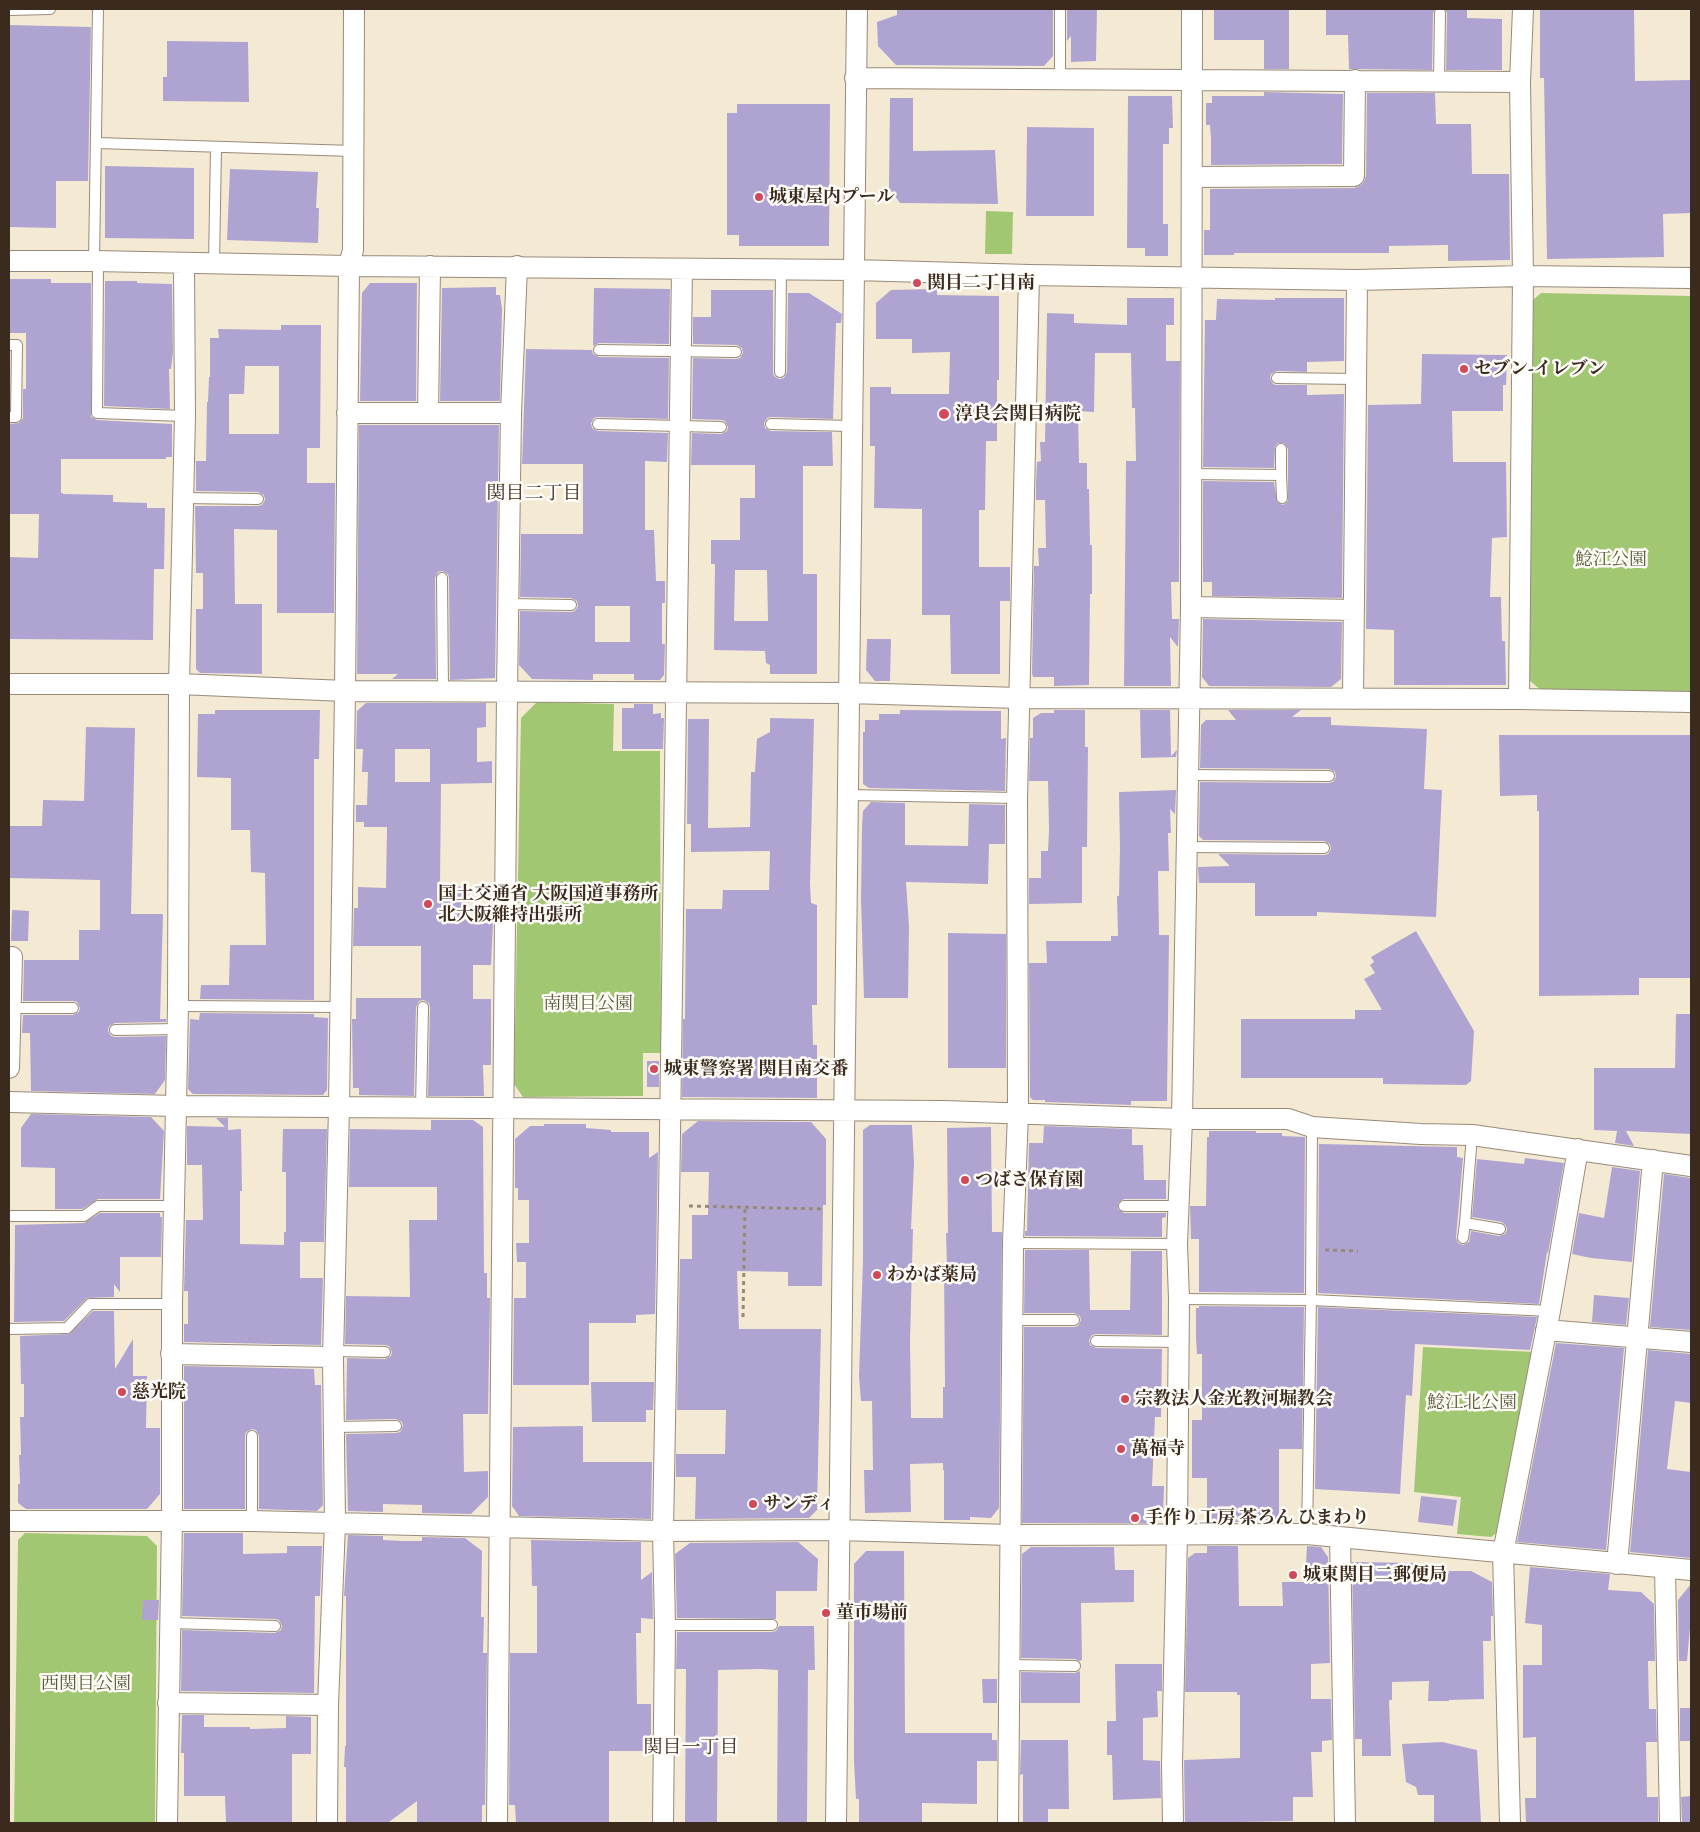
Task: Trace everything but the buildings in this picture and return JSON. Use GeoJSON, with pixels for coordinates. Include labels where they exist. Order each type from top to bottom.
{"type":"FeatureCollection","features":[{"type":"Feature","properties":{"kind":"street"},"geometry":{"type":"LineString","coordinates":[[327,1823],[328,1705],[334,1523],[334,1354],[341,1007],[348,266],[353,250],[354,9]]}},
{"type":"Feature","properties":{"kind":"street"},"geometry":{"type":"LineString","coordinates":[[836,1823],[857,9]]}},
{"type":"Feature","properties":{"kind":"street"},"geometry":{"type":"LineString","coordinates":[[1173,1823],[1178,1534],[1179,1299],[1177,1244],[1182,1119],[1192,607],[1192,9]]}},
{"type":"Feature","properties":{"kind":"street"},"geometry":{"type":"LineString","coordinates":[[1519,699],[1523,276],[1520,82],[1523,9]]}},
{"type":"Feature","properties":{"kind":"street"},"geometry":{"type":"LineString","coordinates":[[855,78],[1439,80],[1520,82]]}},
{"type":"Feature","properties":{"kind":"street"},"geometry":{"type":"LineString","coordinates":[[1192,178],[1354,176],[1355,80]]}},
{"type":"Feature","properties":{"kind":"street"},"geometry":{"type":"LineString","coordinates":[[9,261],[855,270],[1029,275],[1357,280],[1523,276],[1691,278]]}},
{"type":"Feature","properties":{"kind":"street"},"geometry":{"type":"LineString","coordinates":[[167,1823],[172,1522],[171,1354],[177,1106],[179,684],[185,416],[184,264]]}},
{"type":"Feature","properties":{"kind":"street"},"geometry":{"type":"LineString","coordinates":[[428,412],[430,266]]}},
{"type":"Feature","properties":{"kind":"street"},"geometry":{"type":"LineString","coordinates":[[497,1823],[508,604],[517,266]]}},
{"type":"Feature","properties":{"kind":"street"},"geometry":{"type":"LineString","coordinates":[[663,1823],[665,1624],[662,1531],[670,1205],[682,269]]}},
{"type":"Feature","properties":{"kind":"street"},"geometry":{"type":"LineString","coordinates":[[1008,1823],[1013,1244],[1018,1113],[1017,798],[1029,275]]}},
{"type":"Feature","properties":{"kind":"street"},"geometry":{"type":"LineString","coordinates":[[1353,699],[1357,280]]}},
{"type":"Feature","properties":{"kind":"street"},"geometry":{"type":"LineString","coordinates":[[347,413],[512,414]]}},
{"type":"Feature","properties":{"kind":"street"},"geometry":{"type":"LineString","coordinates":[[1192,607],[1354,610]]}},
{"type":"Feature","properties":{"kind":"street"},"geometry":{"type":"LineString","coordinates":[[9,684],[179,684],[345,691],[849,693],[1019,698],[1519,699],[1691,702]]}},
{"type":"Feature","properties":{"kind":"street"},"geometry":{"type":"LineString","coordinates":[[9,1068],[12,957]]}},
{"type":"Feature","properties":{"kind":"street"},"geometry":{"type":"LineString","coordinates":[[9,1102],[177,1106],[944,1111],[1182,1119],[1288,1119],[1312,1127],[1421,1134],[1472,1135],[1691,1166]]}},
{"type":"Feature","properties":{"kind":"street"},"geometry":{"type":"LineString","coordinates":[[1510,1823],[1503,1553],[1548,1320],[1578,1149]]}},
{"type":"Feature","properties":{"kind":"street"},"geometry":{"type":"LineString","coordinates":[[1617,1564],[1653,1160]]}},
{"type":"Feature","properties":{"kind":"street"},"geometry":{"type":"LineString","coordinates":[[1548,1320],[1637,1337],[1691,1342]]}},
{"type":"Feature","properties":{"kind":"street"},"geometry":{"type":"LineString","coordinates":[[171,1354],[334,1354]]}},
{"type":"Feature","properties":{"kind":"street"},"geometry":{"type":"LineString","coordinates":[[9,1521],[252,1521],[662,1531],[839,1530],[1010,1535],[1306,1534],[1691,1570]]}},
{"type":"Feature","properties":{"kind":"street"},"geometry":{"type":"LineString","coordinates":[[1340,1537],[1345,1823]]}},
{"type":"Feature","properties":{"kind":"street"},"geometry":{"type":"LineString","coordinates":[[1665,1568],[1670,1823]]}},
{"type":"Feature","properties":{"kind":"street"},"geometry":{"type":"LineString","coordinates":[[168,1703],[328,1705]]}},
{"type":"Feature","properties":{"kind":"lane"},"geometry":{"type":"LineString","coordinates":[[9,10],[50,9]]}},
{"type":"Feature","properties":{"kind":"lane"},"geometry":{"type":"LineString","coordinates":[[98,9],[96,143],[97,413],[185,416]]}},
{"type":"Feature","properties":{"kind":"lane"},"geometry":{"type":"LineString","coordinates":[[1060,9],[1060,79]]}},
{"type":"Feature","properties":{"kind":"lane"},"geometry":{"type":"LineString","coordinates":[[1439,80],[1440,13]]}},
{"type":"Feature","properties":{"kind":"lane"},"geometry":{"type":"LineString","coordinates":[[96,143],[353,150]]}},
{"type":"Feature","properties":{"kind":"lane"},"geometry":{"type":"LineString","coordinates":[[214,263],[216,147]]}},
{"type":"Feature","properties":{"kind":"lane"},"geometry":{"type":"LineString","coordinates":[[780,372],[781,269]]}},
{"type":"Feature","properties":{"kind":"lane"},"geometry":{"type":"LineString","coordinates":[[9,345],[17,345],[16,417],[9,417]]}},
{"type":"Feature","properties":{"kind":"lane"},"geometry":{"type":"LineString","coordinates":[[599,350],[736,352]]}},
{"type":"Feature","properties":{"kind":"lane"},"geometry":{"type":"LineString","coordinates":[[1277,378],[1356,379]]}},
{"type":"Feature","properties":{"kind":"lane"},"geometry":{"type":"LineString","coordinates":[[598,424],[721,427]]}},
{"type":"Feature","properties":{"kind":"lane"},"geometry":{"type":"LineString","coordinates":[[770,424],[851,426]]}},
{"type":"Feature","properties":{"kind":"lane"},"geometry":{"type":"LineString","coordinates":[[1281,449],[1282,498]]}},
{"type":"Feature","properties":{"kind":"lane"},"geometry":{"type":"LineString","coordinates":[[1191,474],[1281,474]]}},
{"type":"Feature","properties":{"kind":"lane"},"geometry":{"type":"LineString","coordinates":[[183,498],[258,499]]}},
{"type":"Feature","properties":{"kind":"lane"},"geometry":{"type":"LineString","coordinates":[[442,578],[443,691]]}},
{"type":"Feature","properties":{"kind":"lane"},"geometry":{"type":"LineString","coordinates":[[508,604],[570,605]]}},
{"type":"Feature","properties":{"kind":"lane"},"geometry":{"type":"LineString","coordinates":[[1188,775],[1329,776]]}},
{"type":"Feature","properties":{"kind":"lane"},"geometry":{"type":"LineString","coordinates":[[848,795],[1017,798]]}},
{"type":"Feature","properties":{"kind":"lane"},"geometry":{"type":"LineString","coordinates":[[1188,847],[1324,848]]}},
{"type":"Feature","properties":{"kind":"lane"},"geometry":{"type":"LineString","coordinates":[[178,1006],[341,1007]]}},
{"type":"Feature","properties":{"kind":"lane"},"geometry":{"type":"LineString","coordinates":[[422,1107],[423,1007]]}},
{"type":"Feature","properties":{"kind":"lane"},"geometry":{"type":"LineString","coordinates":[[10,1008],[73,1008]]}},
{"type":"Feature","properties":{"kind":"lane"},"geometry":{"type":"LineString","coordinates":[[115,1030],[177,1029]]}},
{"type":"Feature","properties":{"kind":"lane"},"geometry":{"type":"LineString","coordinates":[[1306,1534],[1312,1250],[1312,1127]]}},
{"type":"Feature","properties":{"kind":"lane"},"geometry":{"type":"LineString","coordinates":[[1463,1238],[1472,1135]]}},
{"type":"Feature","properties":{"kind":"lane"},"geometry":{"type":"LineString","coordinates":[[9,1216],[84,1216],[98,1206],[174,1206]]}},
{"type":"Feature","properties":{"kind":"lane"},"geometry":{"type":"LineString","coordinates":[[1124,1206],[1178,1206]]}},
{"type":"Feature","properties":{"kind":"lane"},"geometry":{"type":"LineString","coordinates":[[1465,1223],[1500,1229]]}},
{"type":"Feature","properties":{"kind":"lane"},"geometry":{"type":"LineString","coordinates":[[1013,1244],[1177,1244]]}},
{"type":"Feature","properties":{"kind":"lane"},"geometry":{"type":"LineString","coordinates":[[1179,1299],[1311,1300],[1548,1320]]}},
{"type":"Feature","properties":{"kind":"lane"},"geometry":{"type":"LineString","coordinates":[[9,1329],[66,1328],[90,1304],[172,1304]]}},
{"type":"Feature","properties":{"kind":"lane"},"geometry":{"type":"LineString","coordinates":[[1013,1320],[1074,1320]]}},
{"type":"Feature","properties":{"kind":"lane"},"geometry":{"type":"LineString","coordinates":[[1096,1341],[1178,1342]]}},
{"type":"Feature","properties":{"kind":"lane"},"geometry":{"type":"LineString","coordinates":[[334,1354],[385,1352]]}},
{"type":"Feature","properties":{"kind":"lane"},"geometry":{"type":"LineString","coordinates":[[334,1427],[396,1426]]}},
{"type":"Feature","properties":{"kind":"lane"},"geometry":{"type":"LineString","coordinates":[[252,1436],[252,1521]]}},
{"type":"Feature","properties":{"kind":"lane"},"geometry":{"type":"LineString","coordinates":[[170,1623],[275,1626]]}},
{"type":"Feature","properties":{"kind":"lane"},"geometry":{"type":"LineString","coordinates":[[665,1624],[772,1625]]}},
{"type":"Feature","properties":{"kind":"lane"},"geometry":{"type":"LineString","coordinates":[[1009,1665],[1076,1666]]}},
{"type":"Feature","properties":{"kind":"path"},"geometry":{"type":"LineString","coordinates":[[670,1205],[844,1209]]}},
{"type":"Feature","properties":{"kind":"path"},"geometry":{"type":"LineString","coordinates":[[743,1317],[745,1208]]}},
{"type":"Feature","properties":{"kind":"path"},"geometry":{"type":"LineString","coordinates":[[1312,1250],[1358,1251]]}},
{"type":"Feature","properties":{"kind":"green space"},"geometry":{"type":"Polygon","coordinates":[[[986,211],[1013,212],[1012,254],[985,254],[986,211]]]}},
{"type":"Feature","properties":{"kind":"green space","name":"鯰江公園"},"geometry":{"type":"Polygon","coordinates":[[[1541,293],[1691,296],[1691,694],[1542,691],[1529,680],[1533,300],[1541,293]]]}},
{"type":"Feature","properties":{"kind":"green space","name":"南関目公園"},"geometry":{"type":"Polygon","coordinates":[[[537,702],[614,704],[613,751],[660,751],[661,1053],[643,1053],[643,1096],[523,1097],[514,1084],[521,718],[537,702]]]}},
{"type":"Feature","properties":{"kind":"green space","name":"鯰江北公園"},"geometry":{"type":"Polygon","coordinates":[[[1423,1347],[1536,1352],[1498,1532],[1491,1537],[1457,1534],[1461,1497],[1414,1492],[1423,1347]]]}},
{"type":"Feature","properties":{"kind":"green space","name":"西関目公園"},"geometry":{"type":"Polygon","coordinates":[[[25,1533],[147,1536],[157,1546],[155,1823],[14,1823],[18,1540],[25,1533]]]}},
{"type":"Feature","properties":{"kind":"place","name":"城東屋内プール"},"geometry":{"type":"Point","coordinates":[759,197]}},
{"type":"Feature","properties":{"kind":"place","name":"関目二丁目南"},"geometry":{"type":"Point","coordinates":[917,283]}},
{"type":"Feature","properties":{"kind":"place","name":"セブン-イレブン"},"geometry":{"type":"Point","coordinates":[1464,369]}},
{"type":"Feature","properties":{"kind":"place","name":"淳良会関目病院"},"geometry":{"type":"Point","coordinates":[944,414]}},
{"type":"Feature","properties":{"kind":"place","name":"国土交通省 大阪国道事務所 北大阪維持出張所"},"geometry":{"type":"Point","coordinates":[428,904]}},
{"type":"Feature","properties":{"kind":"place","name":"城東警察署 関目南交番"},"geometry":{"type":"Point","coordinates":[654,1069]}},
{"type":"Feature","properties":{"kind":"place","name":"つばさ保育園"},"geometry":{"type":"Point","coordinates":[965,1180]}},
{"type":"Feature","properties":{"kind":"place","name":"わかば薬局"},"geometry":{"type":"Point","coordinates":[877,1275]}},
{"type":"Feature","properties":{"kind":"place","name":"慈光院"},"geometry":{"type":"Point","coordinates":[122,1392]}},
{"type":"Feature","properties":{"kind":"place","name":"宗教法人金光教河堀教会"},"geometry":{"type":"Point","coordinates":[1125,1399]}},
{"type":"Feature","properties":{"kind":"place","name":"萬福寺"},"geometry":{"type":"Point","coordinates":[1121,1449]}},
{"type":"Feature","properties":{"kind":"place","name":"サンディ"},"geometry":{"type":"Point","coordinates":[753,1504]}},
{"type":"Feature","properties":{"kind":"place","name":"手作り工房 茶ろん ひまわり"},"geometry":{"type":"Point","coordinates":[1135,1518]}},
{"type":"Feature","properties":{"kind":"place","name":"城東関目二郵便局"},"geometry":{"type":"Point","coordinates":[1293,1575]}},
{"type":"Feature","properties":{"kind":"place","name":"菫市場前"},"geometry":{"type":"Point","coordinates":[826,1613]}},
{"type":"Feature","properties":{"kind":"district","name":"関目二丁目"},"geometry":{"type":"Point","coordinates":[534,494]}},
{"type":"Feature","properties":{"kind":"district","name":"関目一丁目"},"geometry":{"type":"Point","coordinates":[691,1748]}}]}
